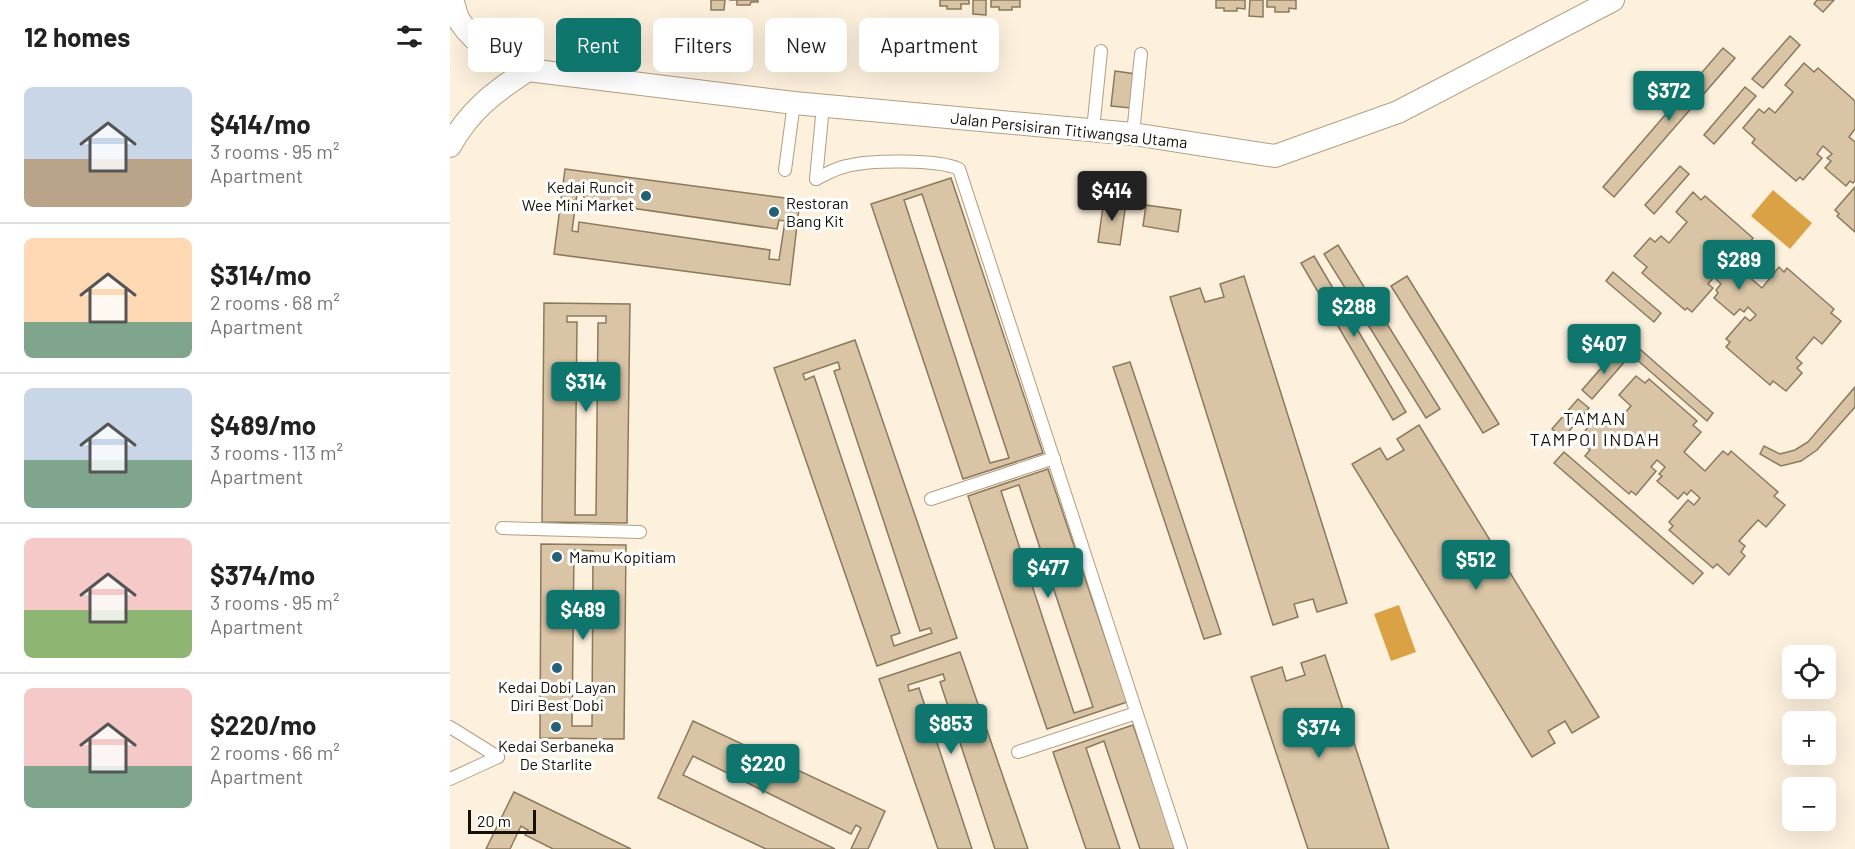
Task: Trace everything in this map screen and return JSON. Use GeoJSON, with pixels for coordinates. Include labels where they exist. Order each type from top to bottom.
{"type":"FeatureCollection","features":[{"type":"Feature","properties":{"kind":"street","name":"Jalan Persisiran Titiwangsa Utama"},"geometry":{"type":"LineString","coordinates":[[452,0],[460,22],[468,30]]}},
{"type":"Feature","properties":{"kind":"street","name":"Jalan Persisiran Titiwangsa Utama"},"geometry":{"type":"LineString","coordinates":[[544,72],[794,103],[1133,134],[1275,156],[1398,112],[1613,0]]}},
{"type":"Feature","properties":{"kind":"street"},"geometry":{"type":"LineString","coordinates":[[450,146],[461,126],[475,109],[525,72]]}},
{"type":"Feature","properties":{"kind":"lane"},"geometry":{"type":"LineString","coordinates":[[1093,130],[1101,51]]}},
{"type":"Feature","properties":{"kind":"lane"},"geometry":{"type":"LineString","coordinates":[[1133,134],[1141,54]]}},
{"type":"Feature","properties":{"kind":"lane"},"geometry":{"type":"LineString","coordinates":[[785,170],[794,103]]}},
{"type":"Feature","properties":{"kind":"lane"},"geometry":{"type":"LineString","coordinates":[[823,105],[816,179],[832,170],[866,162],[940,163],[959,169],[1181,849]]}},
{"type":"Feature","properties":{"kind":"lane"},"geometry":{"type":"LineString","coordinates":[[931,499],[1054,458]]}},
{"type":"Feature","properties":{"kind":"lane"},"geometry":{"type":"LineString","coordinates":[[502,528],[640,532]]}},
{"type":"Feature","properties":{"kind":"lane"},"geometry":{"type":"LineString","coordinates":[[1018,752],[1137,713]]}},
{"type":"Feature","properties":{"kind":"lane"},"geometry":{"type":"LineString","coordinates":[[450,727],[498,757],[450,779]]}},
{"type":"Feature","properties":{"kind":"shaded area"},"geometry":{"type":"Polygon","coordinates":[[[1773,190],[1812,223],[1790,249],[1751,216],[1773,190]]]}},
{"type":"Feature","properties":{"kind":"shaded area"},"geometry":{"type":"Polygon","coordinates":[[[1399,605],[1416,652],[1391,661],[1374,614],[1399,605]]]}},
{"type":"Feature","properties":{"kind":"building"},"geometry":{"type":"Polygon","coordinates":[[[711,0],[725,0],[724,10],[711,10],[711,0]]]}},
{"type":"Feature","properties":{"kind":"building"},"geometry":{"type":"Polygon","coordinates":[[[737,0],[758,0],[758,2],[751,2],[750,5],[737,5],[737,0]]]}},
{"type":"Feature","properties":{"kind":"building"},"geometry":{"type":"Polygon","coordinates":[[[940,0],[969,0],[969,4],[961,4],[961,9],[947,9],[947,6],[940,6],[940,0]]]}},
{"type":"Feature","properties":{"kind":"building"},"geometry":{"type":"Polygon","coordinates":[[[973,0],[986,0],[986,15],[973,14],[973,0]]]}},
{"type":"Feature","properties":{"kind":"building"},"geometry":{"type":"Polygon","coordinates":[[[991,0],[1020,0],[1020,7],[1012,7],[1012,10],[999,10],[999,7],[991,7],[991,0]]]}},
{"type":"Feature","properties":{"kind":"building"},"geometry":{"type":"Polygon","coordinates":[[[1216,0],[1245,0],[1245,9],[1224,11],[1224,8],[1216,8],[1216,0]]]}},
{"type":"Feature","properties":{"kind":"building"},"geometry":{"type":"Polygon","coordinates":[[[1250,0],[1263,0],[1263,17],[1249,16],[1250,0]]]}},
{"type":"Feature","properties":{"kind":"building"},"geometry":{"type":"Polygon","coordinates":[[[1267,0],[1296,0],[1296,9],[1289,8],[1289,12],[1275,12],[1275,7],[1267,7],[1267,0]]]}},
{"type":"Feature","properties":{"kind":"building"},"geometry":{"type":"Polygon","coordinates":[[[1817,0],[1834,0],[1823,12],[1814,4],[1817,0]]]}},
{"type":"Feature","properties":{"kind":"building"},"geometry":{"type":"Polygon","coordinates":[[[1790,36],[1800,45],[1763,88],[1752,79],[1790,36]]]}},
{"type":"Feature","properties":{"kind":"building"},"geometry":{"type":"Polygon","coordinates":[[[1723,48],[1735,58],[1614,197],[1603,187],[1723,48]]]}},
{"type":"Feature","properties":{"kind":"building"},"geometry":{"type":"Polygon","coordinates":[[[1804,63],[1814,72],[1818,68],[1855,101],[1855,129],[1849,137],[1855,142],[1855,181],[1853,183],[1850,181],[1846,186],[1825,168],[1831,161],[1827,158],[1832,154],[1823,146],[1817,154],[1822,158],[1803,180],[1800,177],[1796,181],[1752,143],[1755,139],[1743,128],[1759,109],[1764,113],[1769,108],[1775,113],[1793,92],[1785,85],[1804,63]]]}},
{"type":"Feature","properties":{"kind":"building"},"geometry":{"type":"Polygon","coordinates":[[[1115,71],[1136,74],[1131,108],[1111,106],[1115,71]]]}},
{"type":"Feature","properties":{"kind":"building"},"geometry":{"type":"Polygon","coordinates":[[[1745,87],[1756,96],[1714,144],[1704,135],[1745,87]]]}},
{"type":"Feature","properties":{"kind":"building"},"geometry":{"type":"Polygon","coordinates":[[[1680,166],[1689,174],[1654,214],[1645,205],[1680,166]]]}},
{"type":"Feature","properties":{"kind":"building"},"geometry":{"type":"Polygon","coordinates":[[[565,169],[800,200],[790,285],[554,254],[565,169]],[[577,194],[572,231],[578,232],[579,222],[770,250],[769,259],[779,260],[785,221],[779,220],[777,229],[583,201],[584,195],[577,194]]]}},
{"type":"Feature","properties":{"kind":"building"},"geometry":{"type":"Polygon","coordinates":[[[951,178],[1043,453],[963,479],[871,204],[951,178]],[[922,194],[904,200],[990,463],[1009,458],[922,194]]]}},
{"type":"Feature","properties":{"kind":"building"},"geometry":{"type":"Polygon","coordinates":[[[1855,187],[1855,232],[1837,216],[1839,214],[1835,210],[1855,187]]]}},
{"type":"Feature","properties":{"kind":"building"},"geometry":{"type":"Polygon","coordinates":[[[1693,192],[1701,200],[1705,196],[1753,238],[1750,242],[1758,248],[1740,269],[1762,288],[1779,267],[1784,272],[1787,268],[1834,309],[1831,313],[1841,321],[1822,344],[1814,337],[1796,358],[1802,363],[1797,368],[1802,373],[1786,391],[1773,381],[1770,385],[1726,347],[1730,342],[1726,339],[1745,317],[1750,321],[1756,315],[1748,307],[1744,312],[1740,309],[1734,315],[1714,298],[1721,284],[1714,277],[1708,284],[1713,288],[1692,312],[1687,308],[1685,310],[1642,273],[1647,267],[1634,256],[1650,238],[1655,242],[1661,236],[1669,243],[1687,222],[1676,212],[1693,192]]]}},
{"type":"Feature","properties":{"kind":"building"},"geometry":{"type":"Polygon","coordinates":[[[1104,200],[1126,203],[1120,245],[1098,242],[1104,200]]]}},
{"type":"Feature","properties":{"kind":"building"},"geometry":{"type":"Polygon","coordinates":[[[1146,205],[1181,210],[1178,232],[1143,226],[1146,205]]]}},
{"type":"Feature","properties":{"kind":"building"},"geometry":{"type":"Polygon","coordinates":[[[1338,245],[1440,409],[1426,418],[1324,254],[1338,245]]]}},
{"type":"Feature","properties":{"kind":"building"},"geometry":{"type":"Polygon","coordinates":[[[1314,256],[1406,412],[1393,420],[1301,263],[1314,256]]]}},
{"type":"Feature","properties":{"kind":"building"},"geometry":{"type":"Polygon","coordinates":[[[1613,272],[1661,313],[1654,322],[1606,281],[1613,272]]]}},
{"type":"Feature","properties":{"kind":"building"},"geometry":{"type":"Polygon","coordinates":[[[1244,276],[1347,603],[1317,612],[1313,599],[1294,604],[1298,617],[1273,625],[1170,297],[1200,288],[1205,302],[1224,297],[1220,284],[1244,276]]]}},
{"type":"Feature","properties":{"kind":"building"},"geometry":{"type":"Polygon","coordinates":[[[1407,276],[1499,424],[1483,433],[1391,286],[1407,276]]]}},
{"type":"Feature","properties":{"kind":"building"},"geometry":{"type":"Polygon","coordinates":[[[544,303],[630,304],[627,523],[542,522],[544,303]],[[567,316],[567,322],[577,322],[575,515],[596,515],[598,323],[606,323],[606,316],[567,316]]]}},
{"type":"Feature","properties":{"kind":"building"},"geometry":{"type":"Polygon","coordinates":[[[855,340],[957,638],[877,666],[774,368],[855,340]],[[838,362],[803,374],[805,380],[814,376],[900,633],[891,636],[894,646],[932,633],[930,628],[920,631],[834,371],[840,369],[838,362]]]}},
{"type":"Feature","properties":{"kind":"building"},"geometry":{"type":"Polygon","coordinates":[[[1634,344],[1713,413],[1707,421],[1628,352],[1634,344]]]}},
{"type":"Feature","properties":{"kind":"building"},"geometry":{"type":"Polygon","coordinates":[[[1617,350],[1627,359],[1592,399],[1582,390],[1617,350]]]}},
{"type":"Feature","properties":{"kind":"building"},"geometry":{"type":"Polygon","coordinates":[[[1130,362],[1221,634],[1204,639],[1113,367],[1130,362]]]}},
{"type":"Feature","properties":{"kind":"building"},"geometry":{"type":"Polygon","coordinates":[[[1636,376],[1645,383],[1649,379],[1697,421],[1693,425],[1701,432],[1684,452],[1705,471],[1723,451],[1728,455],[1731,451],[1778,492],[1774,496],[1785,505],[1766,527],[1758,520],[1739,541],[1745,546],[1741,552],[1745,556],[1729,575],[1717,564],[1713,568],[1669,530],[1673,526],[1669,522],[1688,500],[1694,505],[1700,498],[1691,490],[1687,495],[1684,492],[1678,499],[1657,481],[1662,476],[1659,474],[1665,467],[1657,460],[1651,467],[1656,471],[1636,495],[1631,491],[1629,494],[1585,456],[1590,450],[1578,440],[1593,421],[1599,426],[1604,419],[1612,427],[1631,406],[1619,395],[1636,376]]]}},
{"type":"Feature","properties":{"kind":"building"},"geometry":{"type":"Polygon","coordinates":[[[1855,387],[1855,407],[1817,450],[1801,461],[1781,466],[1760,454],[1764,446],[1780,454],[1795,450],[1808,442],[1855,387]]]}},
{"type":"Feature","properties":{"kind":"building"},"geometry":{"type":"Polygon","coordinates":[[[1578,399],[1589,408],[1563,438],[1552,429],[1578,399]]]}},
{"type":"Feature","properties":{"kind":"building"},"geometry":{"type":"Polygon","coordinates":[[[1419,425],[1599,717],[1572,733],[1565,721],[1548,731],[1555,743],[1532,757],[1352,464],[1380,448],[1387,460],[1404,450],[1397,439],[1419,425]]]}},
{"type":"Feature","properties":{"kind":"building"},"geometry":{"type":"Polygon","coordinates":[[[1564,452],[1703,573],[1693,584],[1554,463],[1564,452]]]}},
{"type":"Feature","properties":{"kind":"building"},"geometry":{"type":"Polygon","coordinates":[[[1048,469],[1127,702],[1047,729],[968,496],[1048,469]],[[1019,485],[1001,491],[1074,713],[1093,707],[1019,485]]]}},
{"type":"Feature","properties":{"kind":"building"},"geometry":{"type":"Polygon","coordinates":[[[541,544],[626,545],[624,739],[540,738],[541,544]],[[574,550],[572,726],[592,726],[593,551],[574,550]]]}},
{"type":"Feature","properties":{"kind":"building"},"geometry":{"type":"Polygon","coordinates":[[[960,652],[1028,849],[995,849],[940,682],[945,680],[943,674],[908,685],[909,691],[919,688],[972,849],[938,849],[879,679],[960,652]]]}},
{"type":"Feature","properties":{"kind":"building"},"geometry":{"type":"Polygon","coordinates":[[[1325,655],[1389,849],[1308,849],[1251,677],[1282,667],[1286,681],[1305,675],[1301,663],[1325,655]]]}},
{"type":"Feature","properties":{"kind":"building"},"geometry":{"type":"Polygon","coordinates":[[[693,721],[885,811],[868,849],[851,849],[861,828],[856,825],[851,834],[693,756],[683,775],[835,849],[766,849],[658,798],[693,721]]]}},
{"type":"Feature","properties":{"kind":"building"},"geometry":{"type":"Polygon","coordinates":[[[1133,725],[1176,849],[1140,849],[1104,741],[1086,748],[1120,849],[1086,849],[1053,752],[1133,725]]]}},
{"type":"Feature","properties":{"kind":"building"},"geometry":{"type":"Polygon","coordinates":[[[514,792],[631,849],[553,849],[525,835],[528,830],[521,826],[510,849],[486,849],[514,792]]]}},
{"type":"Feature","properties":{"kind":"place","name":"Kedai Runcit Wee Mini Market"},"geometry":{"type":"Point","coordinates":[646,196]}},
{"type":"Feature","properties":{"kind":"place","name":"Restoran Bang Kit"},"geometry":{"type":"Point","coordinates":[774,212]}},
{"type":"Feature","properties":{"kind":"place","name":"Mamu Kopitiam"},"geometry":{"type":"Point","coordinates":[557,557]}},
{"type":"Feature","properties":{"kind":"place","name":"Kedai Dobi Layan Diri Best Dobi"},"geometry":{"type":"Point","coordinates":[557,668]}},
{"type":"Feature","properties":{"kind":"place","name":"Kedai Serbaneka De Starlite"},"geometry":{"type":"Point","coordinates":[556,727]}},
{"type":"Feature","properties":{"kind":"district","name":"TAMAN TAMPOI INDAH"},"geometry":{"type":"Point","coordinates":[1595,429]}}]}
